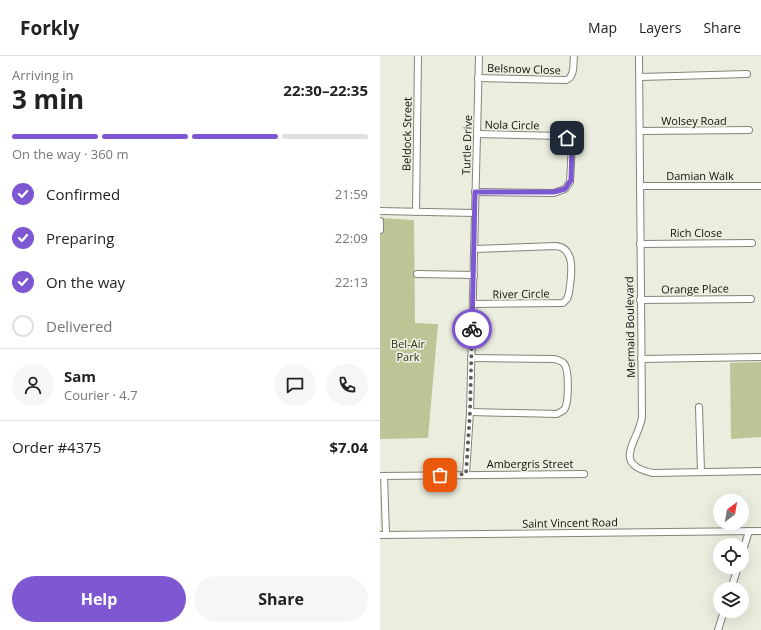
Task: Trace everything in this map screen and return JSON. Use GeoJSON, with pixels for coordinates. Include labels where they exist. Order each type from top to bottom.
{"type":"FeatureCollection","features":[{"type":"Feature","properties":{"kind":"street","name":"Beldock Street"},"geometry":{"type":"LineString","coordinates":[[416,212],[418,56]]}},
{"type":"Feature","properties":{"kind":"street","name":"Turtle Drive"},"geometry":{"type":"LineString","coordinates":[[466,474],[470,412],[470,358],[474,275],[479,56]]}},
{"type":"Feature","properties":{"kind":"street","name":"Belsnow Close"},"geometry":{"type":"LineString","coordinates":[[478,78],[566,80],[572,75],[574,56]]}},
{"type":"Feature","properties":{"kind":"street","name":"Mermaid Boulevard"},"geometry":{"type":"LineString","coordinates":[[639,56],[640,359],[642,417],[630,447],[631,461],[640,469],[653,473],[761,471]]}},
{"type":"Feature","properties":{"kind":"street"},"geometry":{"type":"LineString","coordinates":[[640,77],[747,74]]}},
{"type":"Feature","properties":{"kind":"street","name":"Wolsey Road"},"geometry":{"type":"LineString","coordinates":[[640,131],[749,130]]}},
{"type":"Feature","properties":{"kind":"street","name":"Nola Circle"},"geometry":{"type":"LineString","coordinates":[[475,192],[563,191],[568,187],[570,182],[572,145],[569,139],[563,136],[477,134]]}},
{"type":"Feature","properties":{"kind":"street","name":"Damian Walk"},"geometry":{"type":"LineString","coordinates":[[640,186],[761,186]]}},
{"type":"Feature","properties":{"kind":"street"},"geometry":{"type":"LineString","coordinates":[[380,211],[475,213]]}},
{"type":"Feature","properties":{"kind":"street"},"geometry":{"type":"LineString","coordinates":[[380,220],[380,230]]}},
{"type":"Feature","properties":{"kind":"street","name":"Rich Close"},"geometry":{"type":"LineString","coordinates":[[640,244],[752,243]]}},
{"type":"Feature","properties":{"kind":"street","name":"River Circle"},"geometry":{"type":"LineString","coordinates":[[473,304],[560,303],[568,297],[570,283],[570,255],[568,251],[561,247],[474,249]]}},
{"type":"Feature","properties":{"kind":"street"},"geometry":{"type":"LineString","coordinates":[[417,274],[474,275]]}},
{"type":"Feature","properties":{"kind":"street","name":"Orange Place"},"geometry":{"type":"LineString","coordinates":[[640,300],[751,298]]}},
{"type":"Feature","properties":{"kind":"street"},"geometry":{"type":"LineString","coordinates":[[640,359],[761,357]]}},
{"type":"Feature","properties":{"kind":"street"},"geometry":{"type":"LineString","coordinates":[[470,358],[554,359],[560,361],[566,368],[568,401],[564,410],[557,414],[470,412]]}},
{"type":"Feature","properties":{"kind":"street"},"geometry":{"type":"LineString","coordinates":[[699,407],[701,472]]}},
{"type":"Feature","properties":{"kind":"street","name":"Ambergris Street"},"geometry":{"type":"LineString","coordinates":[[382,476],[584,474]]}},
{"type":"Feature","properties":{"kind":"street"},"geometry":{"type":"LineString","coordinates":[[382,476],[383,534]]}},
{"type":"Feature","properties":{"kind":"street","name":"Saint Vincent Road"},"geometry":{"type":"LineString","coordinates":[[383,534],[761,530]]}},
{"type":"Feature","properties":{"kind":"street"},"geometry":{"type":"LineString","coordinates":[[747,538],[749,531]]}},
{"type":"Feature","properties":{"kind":"street"},"geometry":{"type":"LineString","coordinates":[[718,630],[722,618]]}},
{"type":"Feature","properties":{"kind":"green space","name":"Bel-Air Park"},"geometry":{"type":"Polygon","coordinates":[[[380,218],[414,220],[415,323],[438,324],[428,438],[380,439],[380,218]]]}},
{"type":"Feature","properties":{"kind":"green space"},"geometry":{"type":"Polygon","coordinates":[[[761,362],[761,437],[731,439],[730,363],[761,362]]]}},
{"type":"Feature","properties":{"kind":"way so far"},"geometry":{"type":"LineString","coordinates":[[440,475],[466,474],[470,412],[470,358],[472,329]]}},
{"type":"Feature","properties":{"kind":"route"},"geometry":{"type":"LineString","coordinates":[[472,329],[475,192],[563,191],[569,186],[571,180],[572,142],[567,138]]}}]}
